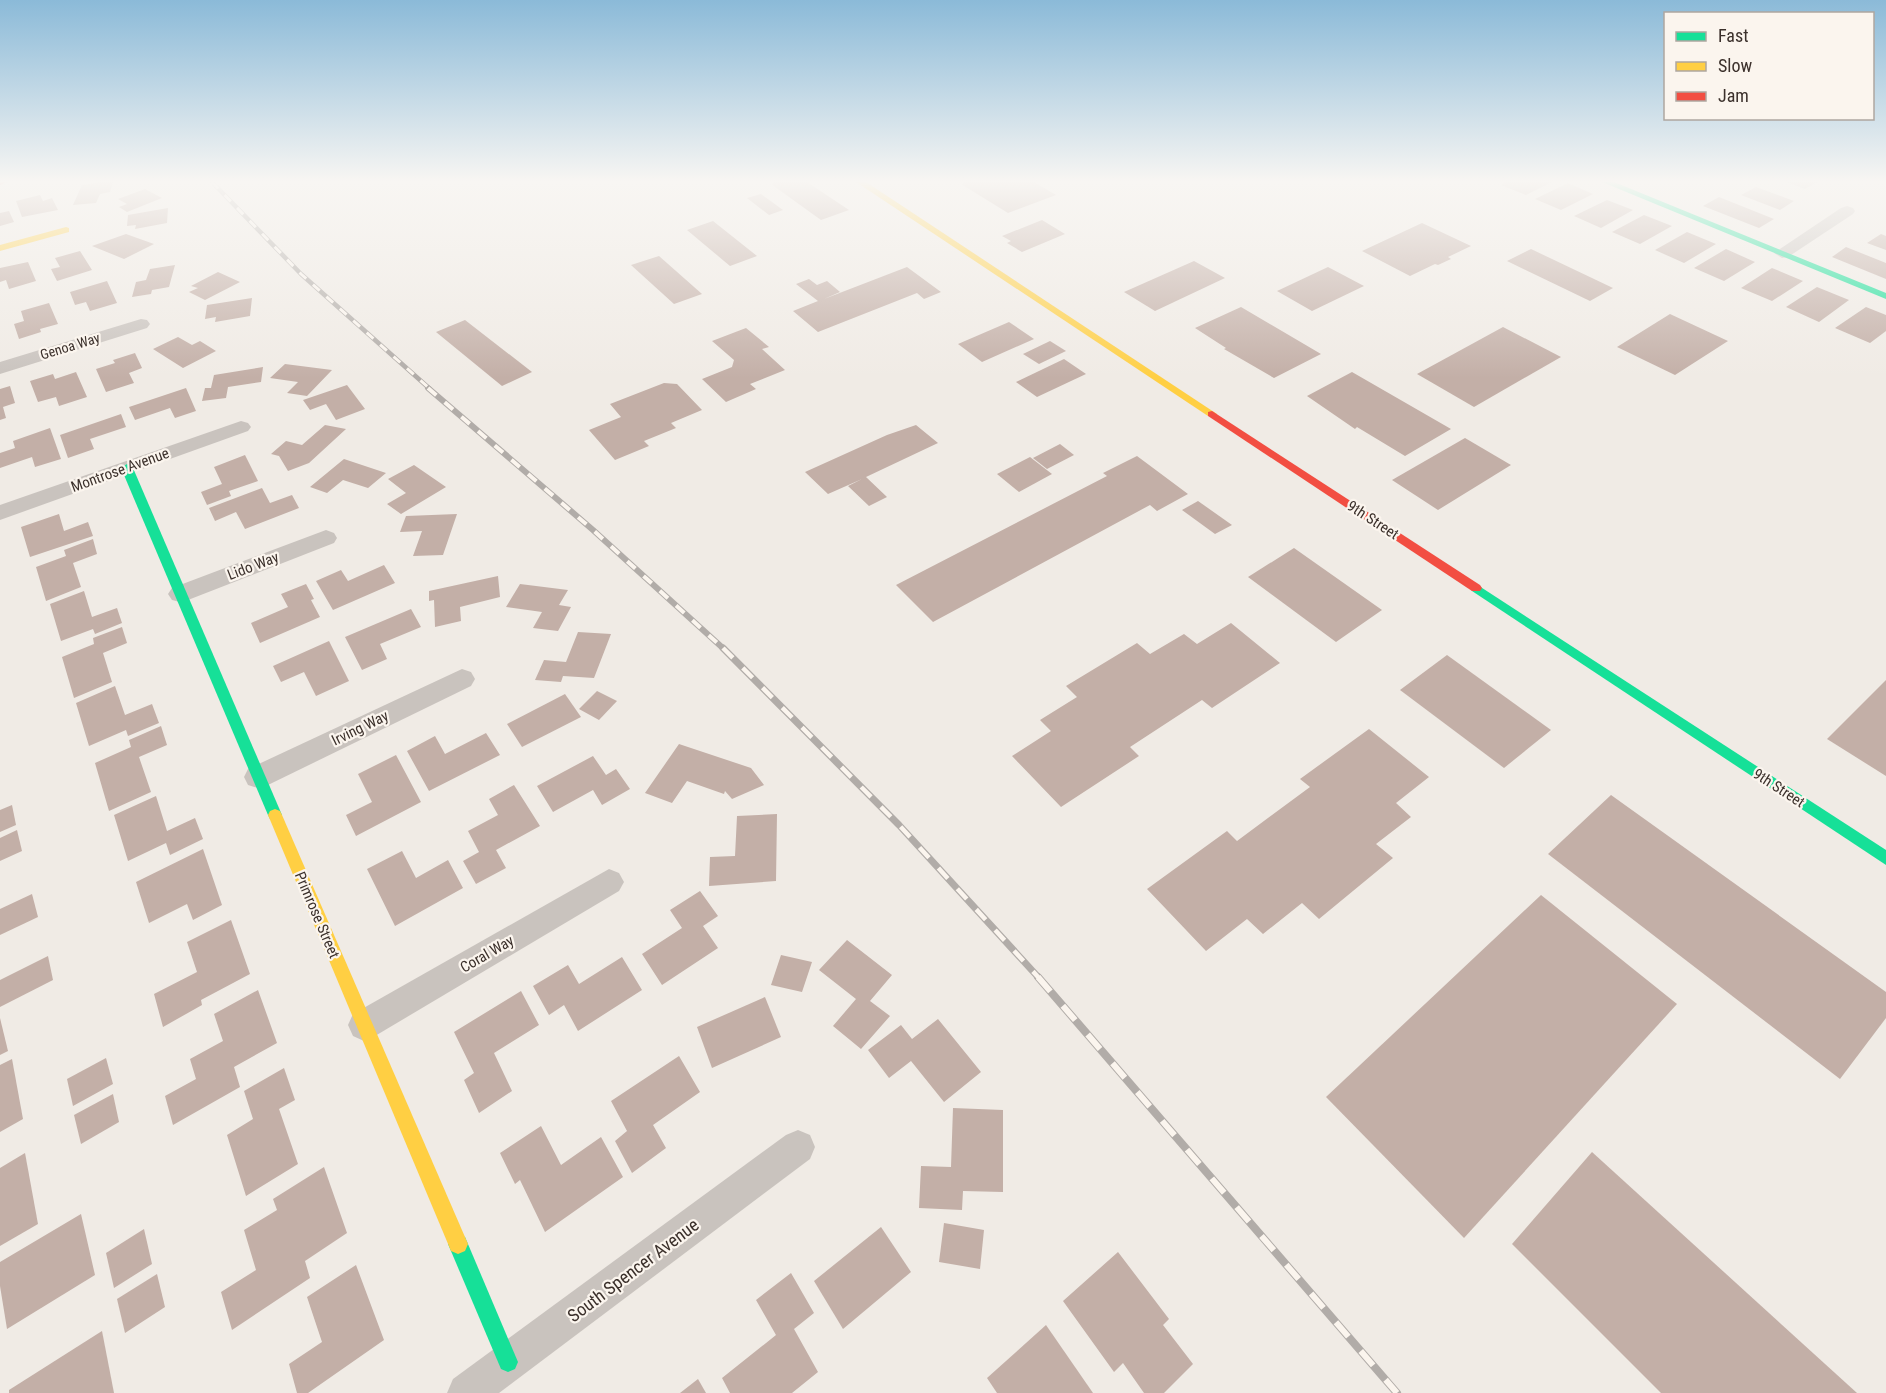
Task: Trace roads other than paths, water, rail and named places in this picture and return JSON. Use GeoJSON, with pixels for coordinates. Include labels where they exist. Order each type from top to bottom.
{"type":"FeatureCollection","features":[{"type":"Feature","properties":{"kind":"street","name":"9th Street"},"geometry":{"type":"LineString","coordinates":[[957,247],[1886,858]]}},
{"type":"Feature","properties":{"kind":"street"},"geometry":{"type":"LineString","coordinates":[[1767,247],[1886,296]]}},
{"type":"Feature","properties":{"kind":"street"},"geometry":{"type":"LineString","coordinates":[[1782,253],[1791,247]]}},
{"type":"Feature","properties":{"kind":"street","name":"Genoa Way"},"geometry":{"type":"LineString","coordinates":[[0,368],[141,324]]}},
{"type":"Feature","properties":{"kind":"street","name":"Montrose Avenue"},"geometry":{"type":"LineString","coordinates":[[0,513],[240,428]]}},
{"type":"Feature","properties":{"kind":"street","name":"Primrose Street"},"geometry":{"type":"LineString","coordinates":[[127,468],[508,1362]]}},
{"type":"Feature","properties":{"kind":"street","name":"Lido Way"},"geometry":{"type":"LineString","coordinates":[[180,594],[326,538]]}},
{"type":"Feature","properties":{"kind":"street","name":"Irving Way"},"geometry":{"type":"LineString","coordinates":[[258,777],[462,679]]}},
{"type":"Feature","properties":{"kind":"street","name":"Coral Way"},"geometry":{"type":"LineString","coordinates":[[364,1025],[609,882]]}},
{"type":"Feature","properties":{"kind":"street","name":"South Spencer Avenue"},"geometry":{"type":"LineString","coordinates":[[467,1393],[798,1147]]}},
{"type":"Feature","properties":{"kind":"railway"},"geometry":{"type":"LineString","coordinates":[[275,247],[301,274],[430,389]]}},
{"type":"Feature","properties":{"kind":"railway"},"geometry":{"type":"LineString","coordinates":[[428,388],[593,530],[725,650]]}},
{"type":"Feature","properties":{"kind":"railway"},"geometry":{"type":"LineString","coordinates":[[725,650],[899,825],[1039,978]]}},
{"type":"Feature","properties":{"kind":"railway"},"geometry":{"type":"LineString","coordinates":[[1038,977],[1397,1393]]}}]}
